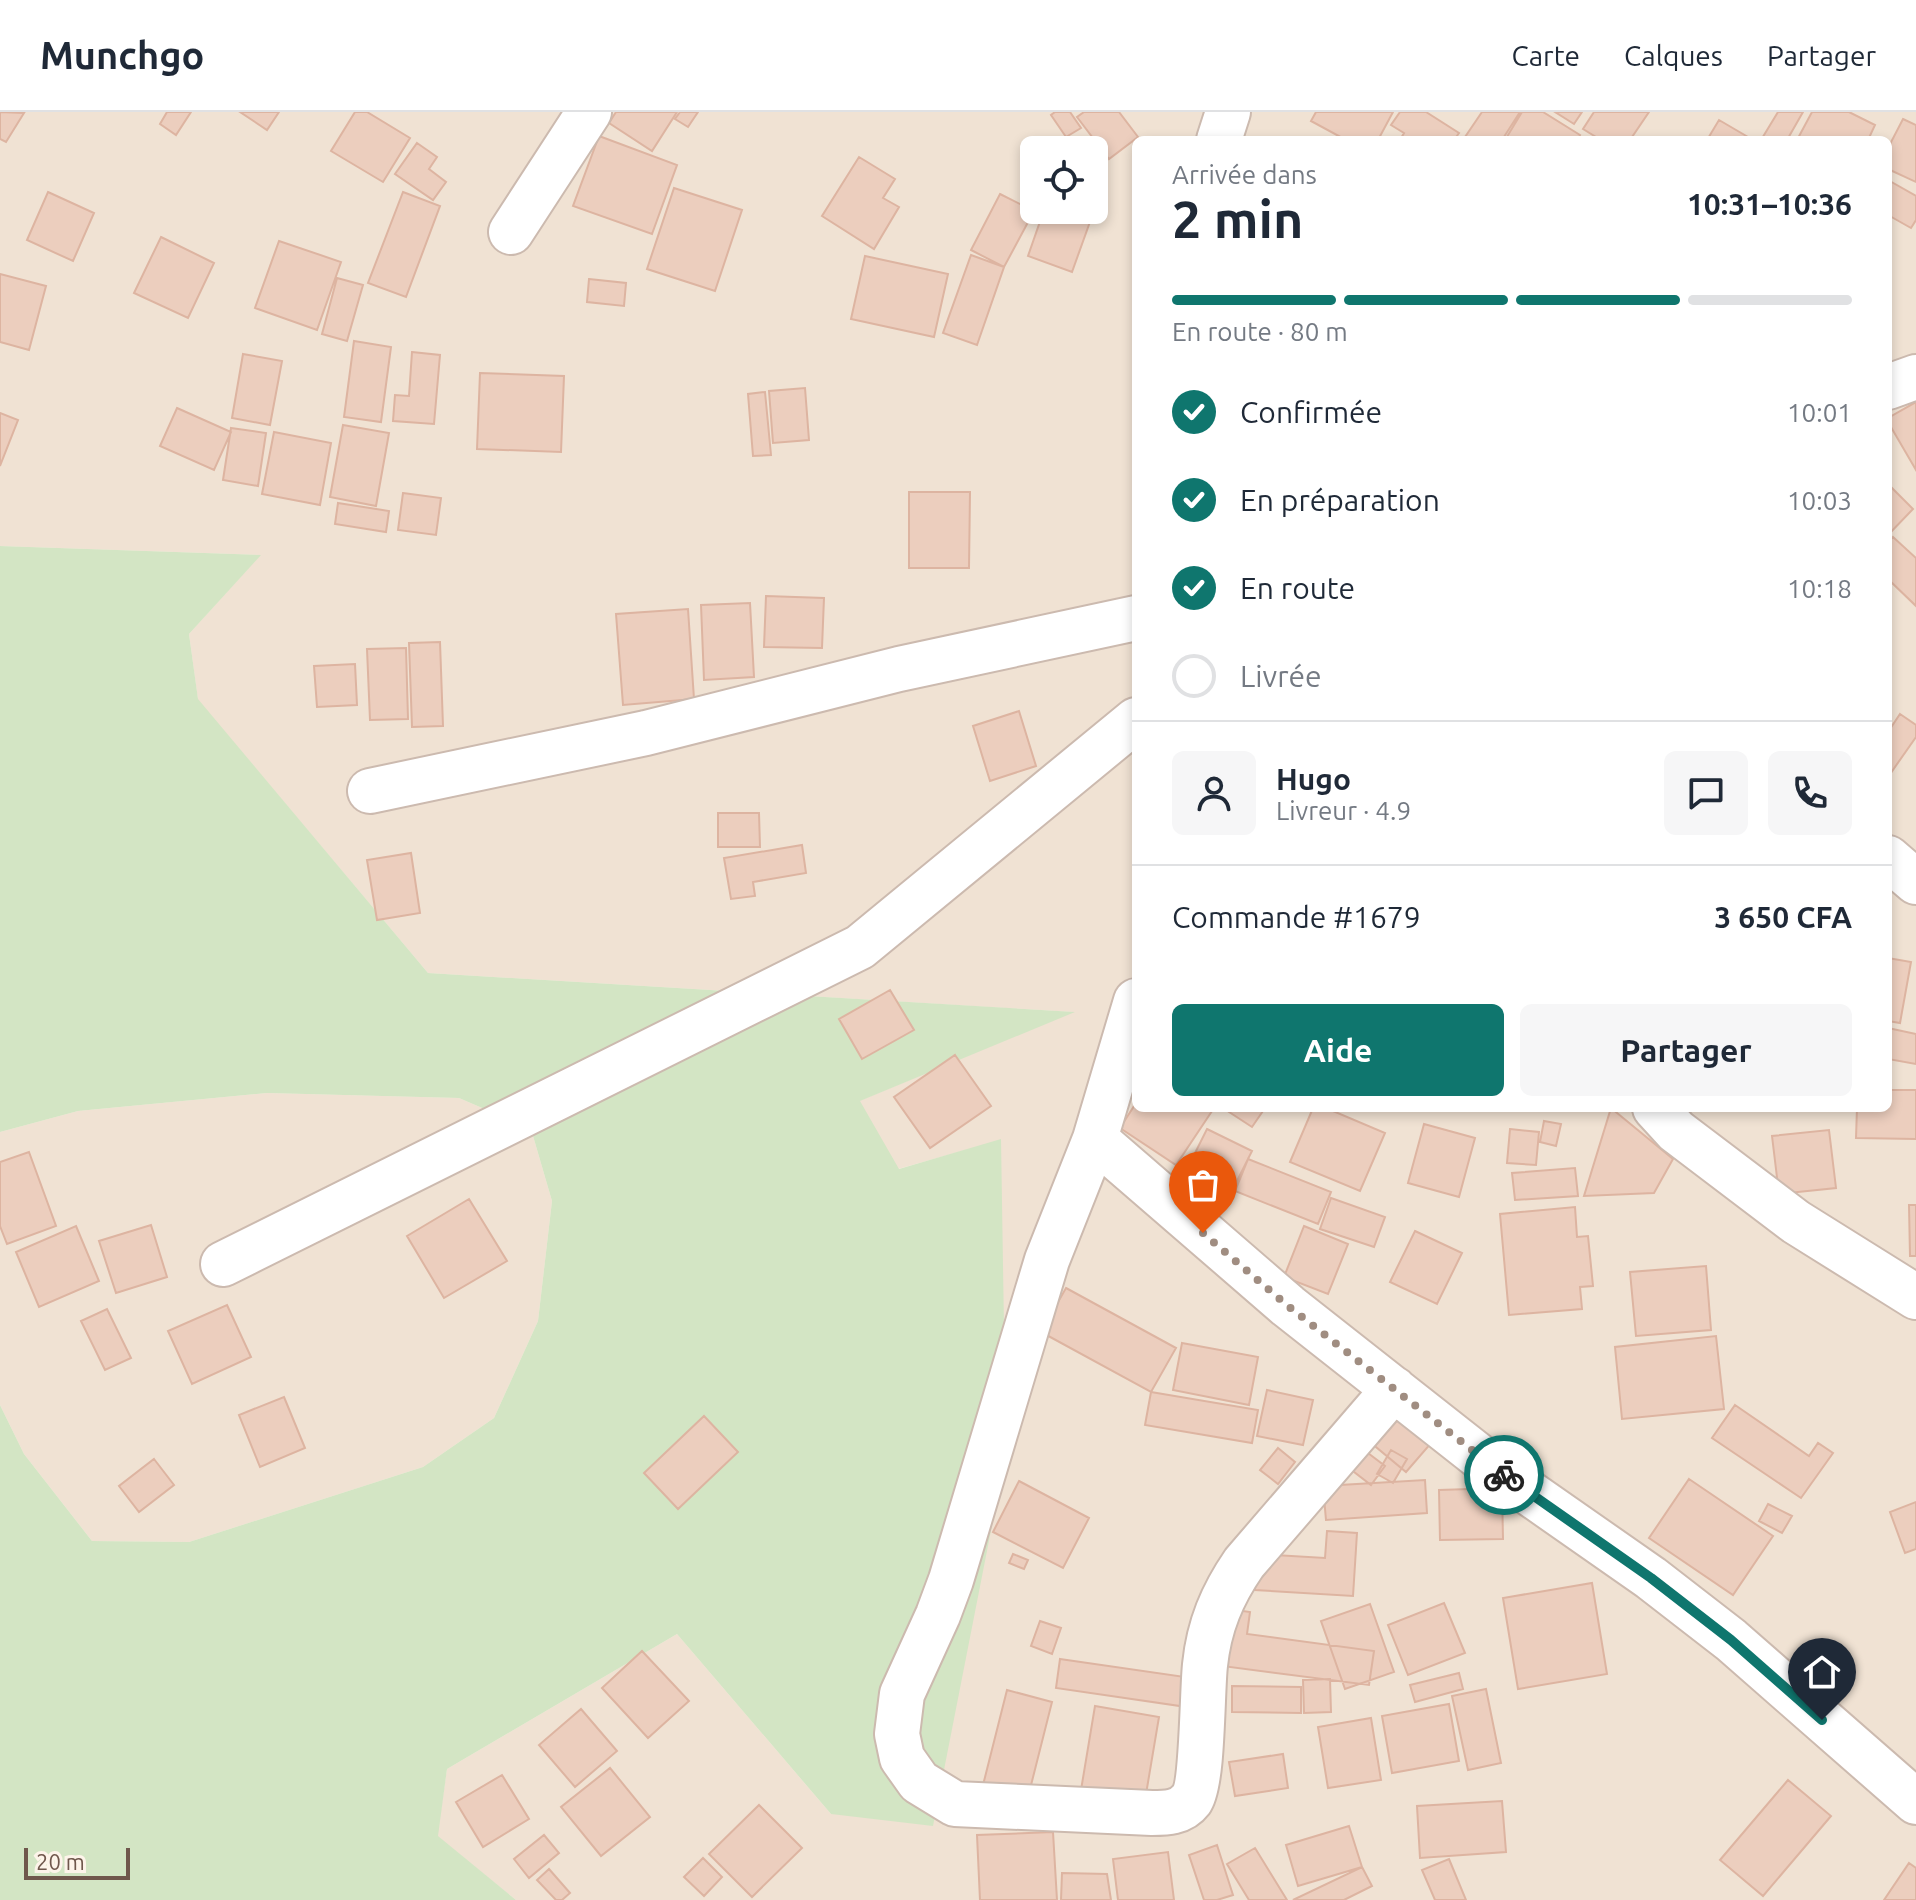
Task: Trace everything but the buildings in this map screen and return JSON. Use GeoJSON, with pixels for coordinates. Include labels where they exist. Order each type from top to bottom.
{"type":"FeatureCollection","features":[{"type":"Feature","properties":{"kind":"street"},"geometry":{"type":"LineString","coordinates":[[511,232],[589,112]]}},
{"type":"Feature","properties":{"kind":"street"},"geometry":{"type":"LineString","coordinates":[[1220,136],[1228,112]]}},
{"type":"Feature","properties":{"kind":"street"},"geometry":{"type":"LineString","coordinates":[[1892,386],[1916,377]]}},
{"type":"Feature","properties":{"kind":"street"},"geometry":{"type":"LineString","coordinates":[[370,791],[646,733],[899,669],[1132,619]]}},
{"type":"Feature","properties":{"kind":"street"},"geometry":{"type":"LineString","coordinates":[[223,1264],[860,947],[1132,723]]}},
{"type":"Feature","properties":{"kind":"street"},"geometry":{"type":"LineString","coordinates":[[1892,861],[1916,882]]}},
{"type":"Feature","properties":{"kind":"street"},"geometry":{"type":"LineString","coordinates":[[1132,1014],[1095,1139],[1047,1260],[951,1580],[902,1694],[897,1734],[902,1758],[919,1782],[955,1804],[1152,1813],[1171,1813],[1184,1807],[1193,1797],[1211,1626],[1227,1588],[1244,1563],[1394,1389]]}},
{"type":"Feature","properties":{"kind":"street"},"geometry":{"type":"LineString","coordinates":[[1659,1112],[1676,1131],[1796,1222],[1916,1297]]}},
{"type":"Feature","properties":{"kind":"street"},"geometry":{"type":"LineString","coordinates":[[1095,1139],[1288,1306],[1495,1469],[1651,1578],[1731,1640],[1916,1802]]}},
{"type":"Feature","properties":{"kind":"shaded area"},"geometry":{"type":"Polygon","coordinates":[[[0,112],[1916,112],[1916,1900],[516,1900],[437,1836],[447,1769],[677,1634],[831,1814],[1001,1140],[898,1169],[859,1101],[1073,1012],[428,973],[198,700],[189,634],[260,555],[0,546],[0,112]]]}},
{"type":"Feature","properties":{"kind":"shaded area"},"geometry":{"type":"Polygon","coordinates":[[[267,1093],[459,1098],[531,1129],[552,1201],[538,1321],[494,1418],[423,1467],[189,1542],[92,1541],[24,1454],[0,1405],[0,1132],[78,1111],[267,1093]]]}},
{"type":"Feature","properties":{"kind":"green space"},"geometry":{"type":"Polygon","coordinates":[[[0,546],[261,555],[189,634],[198,699],[428,973],[1075,1012],[860,1101],[899,1169],[1001,1139],[1006,1454],[933,1826],[831,1814],[677,1634],[447,1769],[438,1836],[516,1900],[0,1900],[0,1405],[24,1454],[92,1541],[189,1542],[423,1467],[494,1418],[538,1321],[552,1201],[531,1129],[459,1098],[267,1093],[78,1111],[0,1132],[0,546]]]}},
{"type":"Feature","properties":{"kind":"way so far"},"geometry":{"type":"LineString","coordinates":[[1203,1233],[1288,1306],[1504,1475]]}},
{"type":"Feature","properties":{"kind":"route"},"geometry":{"type":"LineString","coordinates":[[1504,1475],[1651,1578],[1731,1640],[1822,1720]]}}]}
